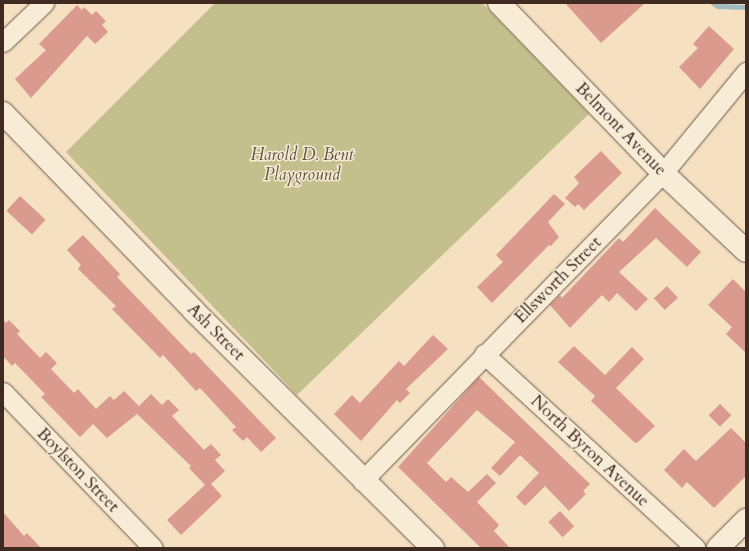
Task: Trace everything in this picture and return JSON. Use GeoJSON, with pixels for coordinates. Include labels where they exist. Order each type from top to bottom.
{"type":"FeatureCollection","features":[{"type":"Feature","properties":{"kind":"street"},"geometry":{"type":"LineString","coordinates":[[3,42],[44,3]]}},
{"type":"Feature","properties":{"kind":"street","name":"Belmont Avenue"},"geometry":{"type":"LineString","coordinates":[[499,3],[663,173],[746,251]]}},
{"type":"Feature","properties":{"kind":"street","name":"Ellsworth Street"},"geometry":{"type":"LineString","coordinates":[[362,481],[484,354],[663,173],[746,72]]}},
{"type":"Feature","properties":{"kind":"street","name":"Ash Street"},"geometry":{"type":"LineString","coordinates":[[3,113],[362,481],[433,548]]}},
{"type":"Feature","properties":{"kind":"street","name":"North Byron Avenue"},"geometry":{"type":"LineString","coordinates":[[484,354],[696,548]]}},
{"type":"Feature","properties":{"kind":"street","name":"Boylston Street"},"geometry":{"type":"LineString","coordinates":[[3,392],[153,548]]}},
{"type":"Feature","properties":{"kind":"street"},"geometry":{"type":"LineString","coordinates":[[718,548],[746,520]]}},
{"type":"Feature","properties":{"kind":"green space","name":"Harold D. Bent Playground"},"geometry":{"type":"Polygon","coordinates":[[[215,3],[482,3],[589,114],[297,395],[66,152],[215,3]]]}},
{"type":"Feature","properties":{"kind":"building"},"geometry":{"type":"Polygon","coordinates":[[[565,3],[645,3],[601,43],[565,3]]]}},
{"type":"Feature","properties":{"kind":"building"},"geometry":{"type":"Polygon","coordinates":[[[77,5],[82,10],[84,7],[92,15],[96,11],[106,21],[102,25],[108,32],[95,44],[87,36],[31,98],[15,79],[46,50],[39,44],[77,5]]]}},
{"type":"Feature","properties":{"kind":"building"},"geometry":{"type":"Polygon","coordinates":[[[709,26],[734,49],[700,89],[679,67],[698,48],[693,44],[709,26]]]}},
{"type":"Feature","properties":{"kind":"building"},"geometry":{"type":"Polygon","coordinates":[[[601,151],[622,173],[584,210],[578,204],[575,207],[565,198],[579,183],[574,177],[601,151]]]}},
{"type":"Feature","properties":{"kind":"building"},"geometry":{"type":"Polygon","coordinates":[[[554,194],[565,204],[548,222],[559,237],[551,246],[549,245],[492,303],[477,287],[503,262],[496,255],[554,194]]]}},
{"type":"Feature","properties":{"kind":"building"},"geometry":{"type":"Polygon","coordinates":[[[20,196],[46,220],[32,234],[6,211],[20,196]]]}},
{"type":"Feature","properties":{"kind":"building"},"geometry":{"type":"Polygon","coordinates":[[[655,208],[701,252],[687,267],[656,238],[619,272],[648,299],[636,311],[617,293],[609,302],[602,295],[570,328],[550,305],[560,295],[562,298],[619,238],[623,242],[655,208]]]}},
{"type":"Feature","properties":{"kind":"building"},"geometry":{"type":"Polygon","coordinates":[[[83,235],[120,274],[117,277],[191,354],[194,352],[276,438],[261,452],[247,437],[243,441],[232,430],[236,427],[200,388],[196,391],[163,355],[160,358],[112,309],[116,306],[78,269],[81,265],[67,250],[83,235]]]}},
{"type":"Feature","properties":{"kind":"building"},"geometry":{"type":"Polygon","coordinates":[[[733,279],[746,292],[746,353],[726,334],[732,327],[708,305],[733,279]]]}},
{"type":"Feature","properties":{"kind":"building"},"geometry":{"type":"Polygon","coordinates":[[[667,286],[678,298],[665,310],[654,298],[667,286]]]}},
{"type":"Feature","properties":{"kind":"building"},"geometry":{"type":"Polygon","coordinates":[[[3,319],[6,323],[9,320],[20,331],[17,334],[40,358],[46,352],[57,363],[51,369],[74,393],[78,389],[96,409],[110,396],[114,400],[124,391],[139,406],[151,394],[162,405],[168,399],[179,410],[172,416],[204,450],[211,444],[221,455],[215,460],[225,471],[211,484],[222,496],[181,535],[167,520],[205,485],[189,468],[191,466],[137,414],[107,438],[93,424],[80,437],[41,397],[45,394],[15,363],[12,366],[3,356],[3,319]]]}},
{"type":"Feature","properties":{"kind":"building"},"geometry":{"type":"Polygon","coordinates":[[[433,335],[448,349],[406,389],[410,393],[400,403],[397,400],[361,441],[334,414],[352,395],[360,403],[399,361],[404,366],[433,335]]]}},
{"type":"Feature","properties":{"kind":"building"},"geometry":{"type":"Polygon","coordinates":[[[574,346],[605,375],[632,347],[644,359],[616,388],[655,426],[638,442],[635,443],[591,401],[595,396],[558,362],[574,346]]]}},
{"type":"Feature","properties":{"kind":"building"},"geometry":{"type":"Polygon","coordinates":[[[479,377],[590,484],[583,491],[586,494],[569,511],[545,486],[525,506],[516,497],[539,473],[520,455],[500,476],[491,468],[515,442],[477,410],[427,463],[446,482],[451,477],[468,492],[487,474],[496,483],[477,502],[499,525],[494,531],[510,548],[481,548],[398,467],[479,377]]]}},
{"type":"Feature","properties":{"kind":"building"},"geometry":{"type":"Polygon","coordinates":[[[720,404],[731,415],[720,427],[709,415],[720,404]]]}},
{"type":"Feature","properties":{"kind":"building"},"geometry":{"type":"Polygon","coordinates":[[[731,428],[746,443],[746,476],[714,508],[687,482],[682,488],[664,470],[684,449],[696,461],[731,428]]]}},
{"type":"Feature","properties":{"kind":"building"},"geometry":{"type":"Polygon","coordinates":[[[560,511],[574,526],[563,537],[548,522],[560,511]]]}},
{"type":"Feature","properties":{"kind":"building"},"geometry":{"type":"Polygon","coordinates":[[[3,512],[24,536],[27,533],[41,548],[3,548],[3,512]]]}},
{"type":"Feature","properties":{"kind":"waterway"},"geometry":{"type":"LineString","coordinates":[[713,3],[718,6],[746,7]]}}]}
